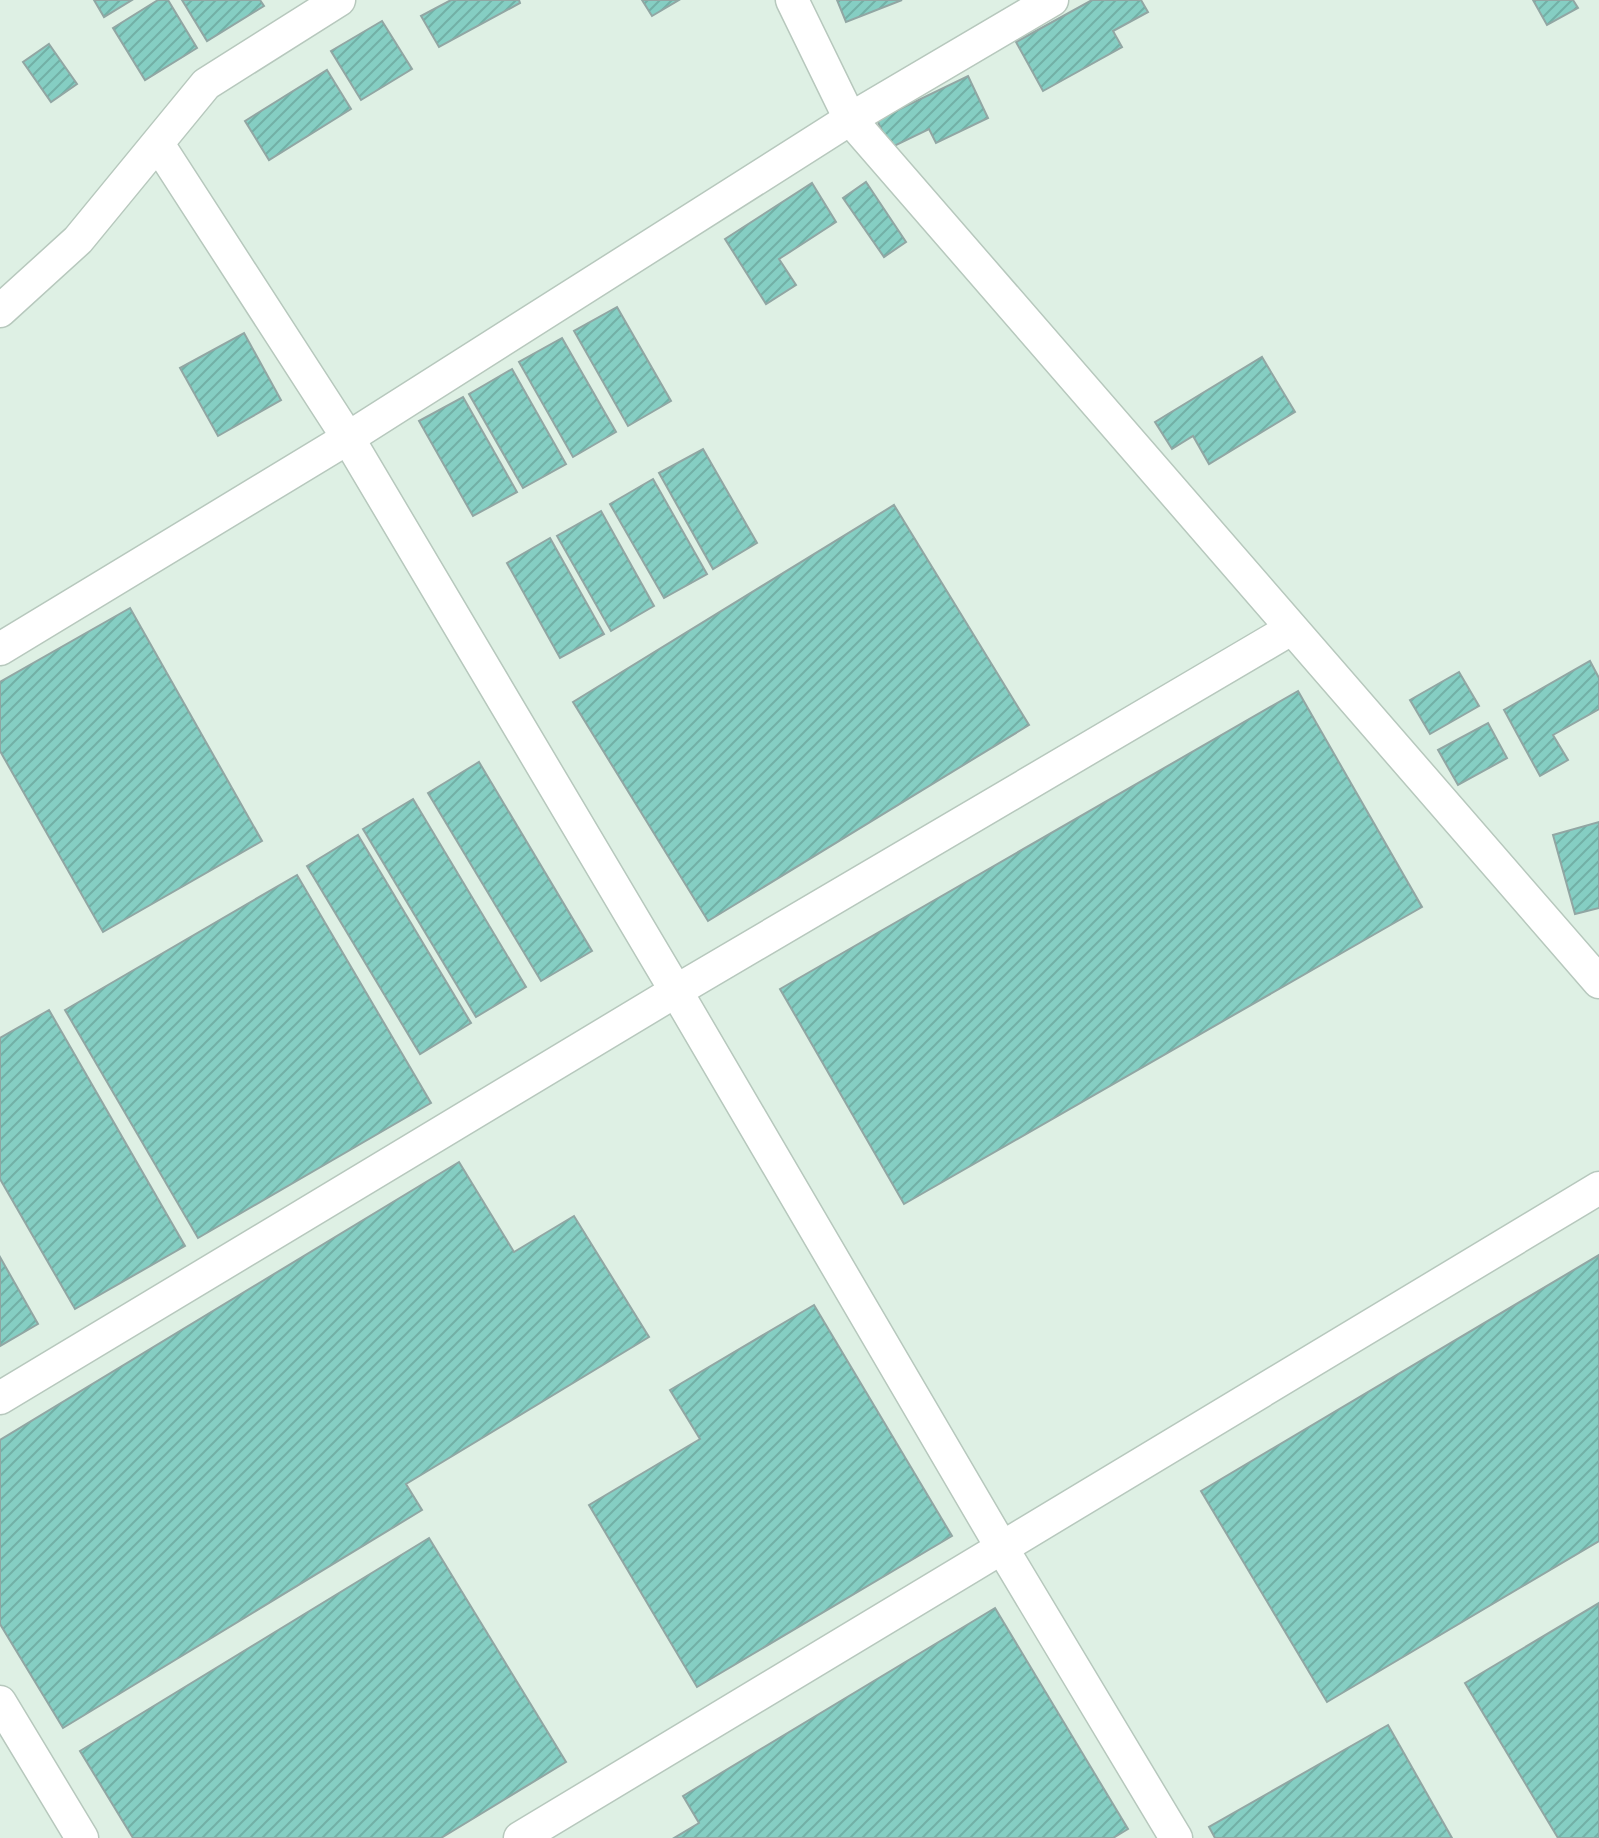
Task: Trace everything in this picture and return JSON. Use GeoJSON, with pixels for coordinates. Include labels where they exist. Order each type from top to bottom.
{"type":"FeatureCollection","features":[{"type":"Feature","properties":{"kind":"street"},"geometry":{"type":"LineString","coordinates":[[0,311],[78,240],[206,84],[339,0]]}},
{"type":"Feature","properties":{"kind":"street"},"geometry":{"type":"LineString","coordinates":[[792,0],[850,119],[1599,982]]}},
{"type":"Feature","properties":{"kind":"street"},"geometry":{"type":"LineString","coordinates":[[0,649],[348,438],[850,119],[1052,0]]}},
{"type":"Feature","properties":{"kind":"street"},"geometry":{"type":"LineString","coordinates":[[158,144],[348,438],[1176,1838]]}},
{"type":"Feature","properties":{"kind":"street"},"geometry":{"type":"LineString","coordinates":[[0,1398],[676,991],[1291,629]]}},
{"type":"Feature","properties":{"kind":"street"},"geometry":{"type":"LineString","coordinates":[[520,1838],[1599,1188]]}},
{"type":"Feature","properties":{"kind":"street"},"geometry":{"type":"LineString","coordinates":[[0,1702],[82,1838]]}},
{"type":"Feature","properties":{"kind":"building"},"geometry":{"type":"Polygon","coordinates":[[[94,0],[132,0],[104,17],[94,0]]]}},
{"type":"Feature","properties":{"kind":"building"},"geometry":{"type":"Polygon","coordinates":[[[158,0],[168,0],[197,48],[145,80],[113,28],[158,0]]]}},
{"type":"Feature","properties":{"kind":"building"},"geometry":{"type":"Polygon","coordinates":[[[182,0],[260,0],[264,6],[207,41],[182,0]]]}},
{"type":"Feature","properties":{"kind":"building"},"geometry":{"type":"Polygon","coordinates":[[[451,0],[519,0],[520,3],[439,47],[421,16],[451,0]]]}},
{"type":"Feature","properties":{"kind":"building"},"geometry":{"type":"Polygon","coordinates":[[[642,0],[679,0],[652,16],[642,0]]]}},
{"type":"Feature","properties":{"kind":"building"},"geometry":{"type":"Polygon","coordinates":[[[837,0],[902,0],[846,22],[837,0]]]}},
{"type":"Feature","properties":{"kind":"building"},"geometry":{"type":"Polygon","coordinates":[[[1092,0],[1141,0],[1148,12],[1113,31],[1122,47],[1043,91],[1016,42],[1092,0]]]}},
{"type":"Feature","properties":{"kind":"building"},"geometry":{"type":"Polygon","coordinates":[[[1533,0],[1573,0],[1578,8],[1547,25],[1533,0]]]}},
{"type":"Feature","properties":{"kind":"building"},"geometry":{"type":"Polygon","coordinates":[[[382,21],[412,69],[361,100],[331,51],[382,21]]]}},
{"type":"Feature","properties":{"kind":"building"},"geometry":{"type":"Polygon","coordinates":[[[49,44],[77,84],[51,102],[23,62],[49,44]]]}},
{"type":"Feature","properties":{"kind":"building"},"geometry":{"type":"Polygon","coordinates":[[[327,70],[351,109],[269,160],[245,121],[327,70]]]}},
{"type":"Feature","properties":{"kind":"building"},"geometry":{"type":"Polygon","coordinates":[[[968,76],[988,118],[936,143],[929,129],[890,148],[877,120],[968,76]]]}},
{"type":"Feature","properties":{"kind":"building"},"geometry":{"type":"Polygon","coordinates":[[[866,182],[906,242],[884,257],[843,198],[866,182]]]}},
{"type":"Feature","properties":{"kind":"building"},"geometry":{"type":"Polygon","coordinates":[[[812,183],[836,222],[779,259],[796,285],[766,304],[725,239],[812,183]]]}},
{"type":"Feature","properties":{"kind":"building"},"geometry":{"type":"Polygon","coordinates":[[[617,307],[671,401],[628,426],[574,331],[617,307]]]}},
{"type":"Feature","properties":{"kind":"building"},"geometry":{"type":"Polygon","coordinates":[[[244,333],[281,400],[218,436],[180,368],[244,333]]]}},
{"type":"Feature","properties":{"kind":"building"},"geometry":{"type":"Polygon","coordinates":[[[562,338],[616,432],[573,457],[519,362],[562,338]]]}},
{"type":"Feature","properties":{"kind":"building"},"geometry":{"type":"Polygon","coordinates":[[[1262,357],[1295,412],[1209,464],[1193,436],[1172,449],[1155,422],[1262,357]]]}},
{"type":"Feature","properties":{"kind":"building"},"geometry":{"type":"Polygon","coordinates":[[[512,369],[566,464],[523,488],[469,394],[512,369]]]}},
{"type":"Feature","properties":{"kind":"building"},"geometry":{"type":"Polygon","coordinates":[[[463,397],[517,492],[473,516],[419,421],[463,397]]]}},
{"type":"Feature","properties":{"kind":"building"},"geometry":{"type":"Polygon","coordinates":[[[703,449],[757,543],[713,569],[659,473],[703,449]]]}},
{"type":"Feature","properties":{"kind":"building"},"geometry":{"type":"Polygon","coordinates":[[[653,479],[707,574],[664,598],[610,504],[653,479]]]}},
{"type":"Feature","properties":{"kind":"building"},"geometry":{"type":"Polygon","coordinates":[[[894,505],[1029,725],[708,921],[573,702],[894,505]]]}},
{"type":"Feature","properties":{"kind":"building"},"geometry":{"type":"Polygon","coordinates":[[[601,511],[654,606],[611,631],[557,536],[601,511]]]}},
{"type":"Feature","properties":{"kind":"building"},"geometry":{"type":"Polygon","coordinates":[[[550,538],[604,634],[560,658],[507,563],[550,538]]]}},
{"type":"Feature","properties":{"kind":"building"},"geometry":{"type":"Polygon","coordinates":[[[130,608],[262,841],[103,932],[0,751],[0,682],[130,608]]]}},
{"type":"Feature","properties":{"kind":"building"},"geometry":{"type":"Polygon","coordinates":[[[1590,661],[1599,678],[1599,709],[1553,735],[1568,760],[1540,776],[1504,710],[1590,661]]]}},
{"type":"Feature","properties":{"kind":"building"},"geometry":{"type":"Polygon","coordinates":[[[1459,672],[1479,706],[1430,734],[1410,700],[1459,672]]]}},
{"type":"Feature","properties":{"kind":"building"},"geometry":{"type":"Polygon","coordinates":[[[1298,691],[1422,907],[904,1204],[780,989],[1298,691]]]}},
{"type":"Feature","properties":{"kind":"building"},"geometry":{"type":"Polygon","coordinates":[[[1488,723],[1507,758],[1458,785],[1438,750],[1488,723]]]}},
{"type":"Feature","properties":{"kind":"building"},"geometry":{"type":"Polygon","coordinates":[[[479,762],[592,951],[541,981],[428,793],[479,762]]]}},
{"type":"Feature","properties":{"kind":"building"},"geometry":{"type":"Polygon","coordinates":[[[413,799],[526,987],[476,1017],[363,829],[413,799]]]}},
{"type":"Feature","properties":{"kind":"building"},"geometry":{"type":"Polygon","coordinates":[[[1599,822],[1599,908],[1575,914],[1553,835],[1599,822]]]}},
{"type":"Feature","properties":{"kind":"building"},"geometry":{"type":"Polygon","coordinates":[[[358,835],[471,1023],[420,1054],[307,866],[358,835]]]}},
{"type":"Feature","properties":{"kind":"building"},"geometry":{"type":"Polygon","coordinates":[[[297,875],[431,1103],[198,1238],[65,1010],[297,875]]]}},
{"type":"Feature","properties":{"kind":"building"},"geometry":{"type":"Polygon","coordinates":[[[49,1010],[185,1246],[75,1309],[0,1179],[0,1038],[49,1010]]]}},
{"type":"Feature","properties":{"kind":"building"},"geometry":{"type":"Polygon","coordinates":[[[459,1162],[514,1252],[574,1216],[649,1337],[406,1484],[422,1510],[63,1728],[0,1624],[0,1440],[459,1162]]]}},
{"type":"Feature","properties":{"kind":"building"},"geometry":{"type":"Polygon","coordinates":[[[1599,1255],[1599,1541],[1327,1702],[1201,1491],[1599,1255]]]}},
{"type":"Feature","properties":{"kind":"building"},"geometry":{"type":"Polygon","coordinates":[[[0,1257],[38,1324],[0,1346],[0,1257]]]}},
{"type":"Feature","properties":{"kind":"building"},"geometry":{"type":"Polygon","coordinates":[[[814,1305],[952,1536],[697,1687],[589,1505],[700,1439],[670,1390],[814,1305]]]}},
{"type":"Feature","properties":{"kind":"building"},"geometry":{"type":"Polygon","coordinates":[[[429,1538],[566,1762],[441,1838],[133,1838],[80,1751],[429,1538]]]}},
{"type":"Feature","properties":{"kind":"building"},"geometry":{"type":"Polygon","coordinates":[[[1599,1603],[1599,1838],[1558,1838],[1465,1683],[1599,1603]]]}},
{"type":"Feature","properties":{"kind":"building"},"geometry":{"type":"Polygon","coordinates":[[[995,1608],[1128,1829],[1113,1838],[674,1838],[699,1823],[683,1796],[995,1608]]]}},
{"type":"Feature","properties":{"kind":"building"},"geometry":{"type":"Polygon","coordinates":[[[1388,1725],[1452,1838],[1215,1838],[1209,1827],[1388,1725]]]}}]}
